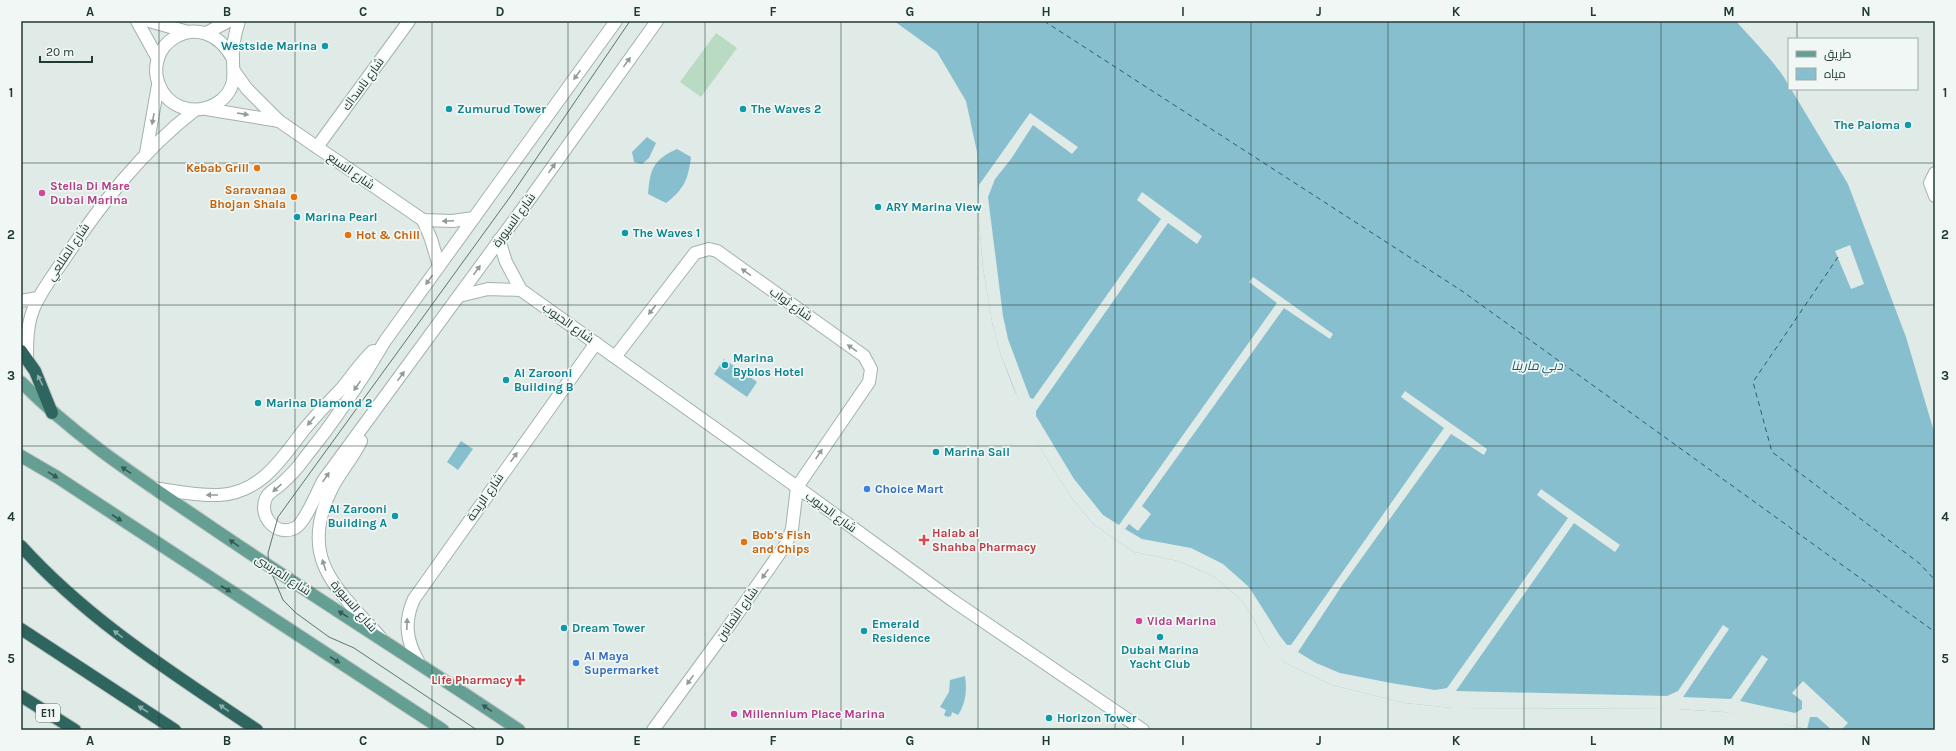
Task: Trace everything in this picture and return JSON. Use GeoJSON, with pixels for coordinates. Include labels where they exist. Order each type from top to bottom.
{"type":"FeatureCollection","features":[{"type":"Feature","properties":{"kind":"highway"},"geometry":{"type":"LineString","coordinates":[[24,355],[42,385],[52,413]]}},
{"type":"Feature","properties":{"kind":"highway"},"geometry":{"type":"LineString","coordinates":[[21,546],[58,584],[114,631],[257,730]]}},
{"type":"Feature","properties":{"kind":"highway"},"geometry":{"type":"LineString","coordinates":[[23,630],[175,730]]}},
{"type":"Feature","properties":{"kind":"highway","name":"E11"},"geometry":{"type":"LineString","coordinates":[[21,696],[75,730]]}},
{"type":"Feature","properties":{"kind":"main road","name":"شارع المرسى"},"geometry":{"type":"LineString","coordinates":[[21,382],[52,413],[106,456],[269,567],[418,661],[519,730]]}},
{"type":"Feature","properties":{"kind":"main road"},"geometry":{"type":"LineString","coordinates":[[21,456],[57,477],[443,730]]}},
{"type":"Feature","properties":{"kind":"street"},"geometry":{"type":"LineString","coordinates":[[137,21],[158,58]]}},
{"type":"Feature","properties":{"kind":"street"},"geometry":{"type":"LineString","coordinates":[[149,21],[188,32],[206,33],[218,39],[227,48],[233,65]]}},
{"type":"Feature","properties":{"kind":"street"},"geometry":{"type":"LineString","coordinates":[[206,33],[229,21]]}},
{"type":"Feature","properties":{"kind":"street"},"geometry":{"type":"LineString","coordinates":[[188,32],[170,41],[162,49],[158,58],[156,76],[158,85],[164,95],[173,103],[183,108],[200,110],[217,104],[226,95],[232,83],[233,44],[239,21]]}},
{"type":"Feature","properties":{"kind":"street","name":"شارع ناسداك"},"geometry":{"type":"LineString","coordinates":[[317,147],[409,21]]}},
{"type":"Feature","properties":{"kind":"street","name":"شارع السيورة"},"geometry":{"type":"LineString","coordinates":[[616,21],[385,341],[359,382],[314,446],[292,473],[267,496],[264,505],[264,514],[268,522],[275,528],[286,530],[296,528],[304,521],[323,481],[370,419],[657,21]]}},
{"type":"Feature","properties":{"kind":"street","name":"شارع السبع"},"geometry":{"type":"LineString","coordinates":[[233,65],[247,89],[279,121],[423,220]]}},
{"type":"Feature","properties":{"kind":"street","name":"شارع المللعي"},"geometry":{"type":"LineString","coordinates":[[146,153],[158,85]]}},
{"type":"Feature","properties":{"kind":"street","name":"شارع السبع"},"geometry":{"type":"LineString","coordinates":[[200,110],[279,121]]}},
{"type":"Feature","properties":{"kind":"street","name":"شارع المللعي"},"geometry":{"type":"LineString","coordinates":[[24,355],[28,328],[38,298],[90,220],[146,153],[178,123],[200,110]]}},
{"type":"Feature","properties":{"kind":"street"},"geometry":{"type":"LineString","coordinates":[[1935,173],[1930,183],[1935,196]]}},
{"type":"Feature","properties":{"kind":"street"},"geometry":{"type":"LineString","coordinates":[[439,266],[431,239],[423,220],[452,222],[474,218]]}},
{"type":"Feature","properties":{"kind":"street","name":"شارع الحبوب"},"geometry":{"type":"LineString","coordinates":[[499,240],[506,262],[522,290],[952,600],[1143,730]]}},
{"type":"Feature","properties":{"kind":"street","name":"شارع ثواب"},"geometry":{"type":"LineString","coordinates":[[615,357],[695,253],[709,249],[717,251],[864,356],[871,369],[869,382],[797,487]]}},
{"type":"Feature","properties":{"kind":"street"},"geometry":{"type":"LineString","coordinates":[[459,296],[488,289],[522,290]]}},
{"type":"Feature","properties":{"kind":"street"},"geometry":{"type":"LineString","coordinates":[[21,301],[38,298]]}},
{"type":"Feature","properties":{"kind":"street","name":"شارع السيورة"},"geometry":{"type":"LineString","coordinates":[[153,488],[204,495],[221,495],[240,491],[256,483],[271,472],[363,361],[385,341]]}},
{"type":"Feature","properties":{"kind":"street","name":"شارع الريحة"},"geometry":{"type":"LineString","coordinates":[[418,661],[410,647],[407,632],[407,616],[414,599],[596,343]]}},
{"type":"Feature","properties":{"kind":"street","name":"شارع السيورة"},"geometry":{"type":"LineString","coordinates":[[370,419],[359,445],[333,486],[323,507],[318,525],[318,540],[326,572],[336,588],[383,639]]}},
{"type":"Feature","properties":{"kind":"street","name":"شارع الثمانين"},"geometry":{"type":"LineString","coordinates":[[653,730],[786,544],[792,529],[797,487]]}},
{"type":"Feature","properties":{"kind":"green space"},"geometry":{"type":"Polygon","coordinates":[[[716,33],[737,48],[701,97],[680,82],[716,33]]]}},
{"type":"Feature","properties":{"kind":"water","name":"دبي مارينا"},"geometry":{"type":"Polygon","coordinates":[[[894,21],[1736,21],[1782,75],[1787,83],[1788,90],[1792,90],[1848,184],[1906,337],[1935,435],[1935,730],[1810,730],[1759,718],[1724,712],[1677,709],[1452,708],[1405,703],[1332,685],[1285,663],[1266,644],[1252,616],[1241,600],[1215,577],[1178,561],[1134,552],[1093,524],[1071,497],[1044,454],[1013,387],[999,350],[992,322],[983,268],[979,221],[977,152],[966,101],[937,52],[894,21]]]}},
{"type":"Feature","properties":{"kind":"water"},"geometry":{"type":"Polygon","coordinates":[[[647,137],[656,143],[649,158],[642,164],[634,162],[632,152],[647,137]]]}},
{"type":"Feature","properties":{"kind":"water"},"geometry":{"type":"Polygon","coordinates":[[[677,149],[691,157],[690,165],[687,178],[681,188],[666,203],[648,194],[650,178],[654,166],[658,161],[677,149]]]}},
{"type":"Feature","properties":{"kind":"water"},"geometry":{"type":"Polygon","coordinates":[[[724,359],[757,382],[747,397],[714,374],[724,359]]]}},
{"type":"Feature","properties":{"kind":"water"},"geometry":{"type":"Polygon","coordinates":[[[461,441],[473,449],[458,470],[447,462],[461,441]]]}},
{"type":"Feature","properties":{"kind":"water"},"geometry":{"type":"Polygon","coordinates":[[[965,676],[966,691],[961,711],[958,715],[952,712],[951,716],[947,717],[944,715],[946,710],[940,707],[949,692],[950,680],[965,676]]]}},
{"type":"Feature","properties":{"kind":"pier"},"geometry":{"type":"Polygon","coordinates":[[[1030,113],[1078,147],[1072,154],[1033,125],[1011,159],[995,179],[988,197],[1003,316],[1008,339],[1030,398],[1033,399],[1161,219],[1137,200],[1142,192],[1202,236],[1197,244],[1168,223],[1036,411],[1036,416],[1074,479],[1103,515],[1119,525],[1277,303],[1249,282],[1253,277],[1333,334],[1330,339],[1284,308],[1142,506],[1151,514],[1138,531],[1129,524],[1125,529],[1142,539],[1191,548],[1223,564],[1249,587],[1280,636],[1287,645],[1291,645],[1444,428],[1401,397],[1405,391],[1487,449],[1484,455],[1451,434],[1343,584],[1298,652],[1316,663],[1340,673],[1435,690],[1447,688],[1568,518],[1537,495],[1541,489],[1620,545],[1615,552],[1574,523],[1456,691],[1667,696],[1678,691],[1723,625],[1729,629],[1683,697],[1731,699],[1762,655],[1768,659],[1740,701],[1795,713],[1802,709],[1802,701],[1792,693],[1803,681],[1848,723],[1841,730],[1832,730],[1817,717],[1810,717],[1807,729],[1724,712],[1677,709],[1452,708],[1405,703],[1332,685],[1285,663],[1274,653],[1266,644],[1252,616],[1241,600],[1215,577],[1178,561],[1134,552],[1093,524],[1071,497],[1044,454],[1023,411],[999,350],[992,322],[983,268],[979,221],[979,185],[1030,113]]]}},
{"type":"Feature","properties":{"kind":"pier"},"geometry":{"type":"Polygon","coordinates":[[[1850,245],[1864,284],[1851,289],[1835,251],[1850,245]]]}},
{"type":"Feature","properties":{"kind":"ferry route"},"geometry":{"type":"LineString","coordinates":[[1044,21],[1462,291],[1935,632]]}},
{"type":"Feature","properties":{"kind":"ferry route"},"geometry":{"type":"LineString","coordinates":[[1838,257],[1753,382],[1772,452],[1919,563],[1935,580]]}},
{"type":"Feature","properties":{"kind":"tram line"},"geometry":{"type":"LineString","coordinates":[[477,730],[354,648],[329,637],[296,613],[283,600],[269,567],[268,553],[278,517],[510,197],[630,21]]}},
{"type":"Feature","properties":{"kind":"place","name":"Westside Marina"},"geometry":{"type":"Point","coordinates":[325,46]}},
{"type":"Feature","properties":{"kind":"place","name":"Zumurud Tower"},"geometry":{"type":"Point","coordinates":[449,109]}},
{"type":"Feature","properties":{"kind":"place","name":"The Waves 2"},"geometry":{"type":"Point","coordinates":[743,109]}},
{"type":"Feature","properties":{"kind":"place","name":"The Paloma"},"geometry":{"type":"Point","coordinates":[1908,125]}},
{"type":"Feature","properties":{"kind":"place","name":"Kebab Grill"},"geometry":{"type":"Point","coordinates":[257,168]}},
{"type":"Feature","properties":{"kind":"place","name":"Stella Di Mare Dubai Marina"},"geometry":{"type":"Point","coordinates":[42,193]}},
{"type":"Feature","properties":{"kind":"place","name":"Saravanaa Bhojan Shala"},"geometry":{"type":"Point","coordinates":[294,197]}},
{"type":"Feature","properties":{"kind":"place","name":"ARY Marina View"},"geometry":{"type":"Point","coordinates":[878,207]}},
{"type":"Feature","properties":{"kind":"place","name":"Marina Pearl"},"geometry":{"type":"Point","coordinates":[297,217]}},
{"type":"Feature","properties":{"kind":"place","name":"The Waves 1"},"geometry":{"type":"Point","coordinates":[625,233]}},
{"type":"Feature","properties":{"kind":"place","name":"Hot & Chill"},"geometry":{"type":"Point","coordinates":[348,235]}},
{"type":"Feature","properties":{"kind":"place","name":"Marina Byblos Hotel"},"geometry":{"type":"Point","coordinates":[725,365]}},
{"type":"Feature","properties":{"kind":"place","name":"Al Zarooni Building B"},"geometry":{"type":"Point","coordinates":[506,380]}},
{"type":"Feature","properties":{"kind":"place","name":"Marina Diamond 2"},"geometry":{"type":"Point","coordinates":[258,403]}},
{"type":"Feature","properties":{"kind":"place","name":"Marina Sail"},"geometry":{"type":"Point","coordinates":[936,452]}},
{"type":"Feature","properties":{"kind":"place","name":"Choice Mart"},"geometry":{"type":"Point","coordinates":[867,489]}},
{"type":"Feature","properties":{"kind":"place","name":"Al Zarooni Building A"},"geometry":{"type":"Point","coordinates":[395,516]}},
{"type":"Feature","properties":{"kind":"place","name":"Halab al Shahba Pharmacy"},"geometry":{"type":"Point","coordinates":[924,540]}},
{"type":"Feature","properties":{"kind":"place","name":"Bob’s Fish and Chips"},"geometry":{"type":"Point","coordinates":[744,542]}},
{"type":"Feature","properties":{"kind":"place","name":"Vida Marina"},"geometry":{"type":"Point","coordinates":[1139,621]}},
{"type":"Feature","properties":{"kind":"place","name":"Dream Tower"},"geometry":{"type":"Point","coordinates":[564,628]}},
{"type":"Feature","properties":{"kind":"place","name":"Emerald Residence"},"geometry":{"type":"Point","coordinates":[864,631]}},
{"type":"Feature","properties":{"kind":"place","name":"Dubai Marina Yacht Club"},"geometry":{"type":"Point","coordinates":[1160,637]}},
{"type":"Feature","properties":{"kind":"place","name":"Al Maya Supermarket"},"geometry":{"type":"Point","coordinates":[576,663]}},
{"type":"Feature","properties":{"kind":"place","name":"Life Pharmacy"},"geometry":{"type":"Point","coordinates":[520,680]}},
{"type":"Feature","properties":{"kind":"place","name":"Millennium Place Marina"},"geometry":{"type":"Point","coordinates":[734,714]}},
{"type":"Feature","properties":{"kind":"place","name":"Horizon Tower"},"geometry":{"type":"Point","coordinates":[1049,718]}}]}
